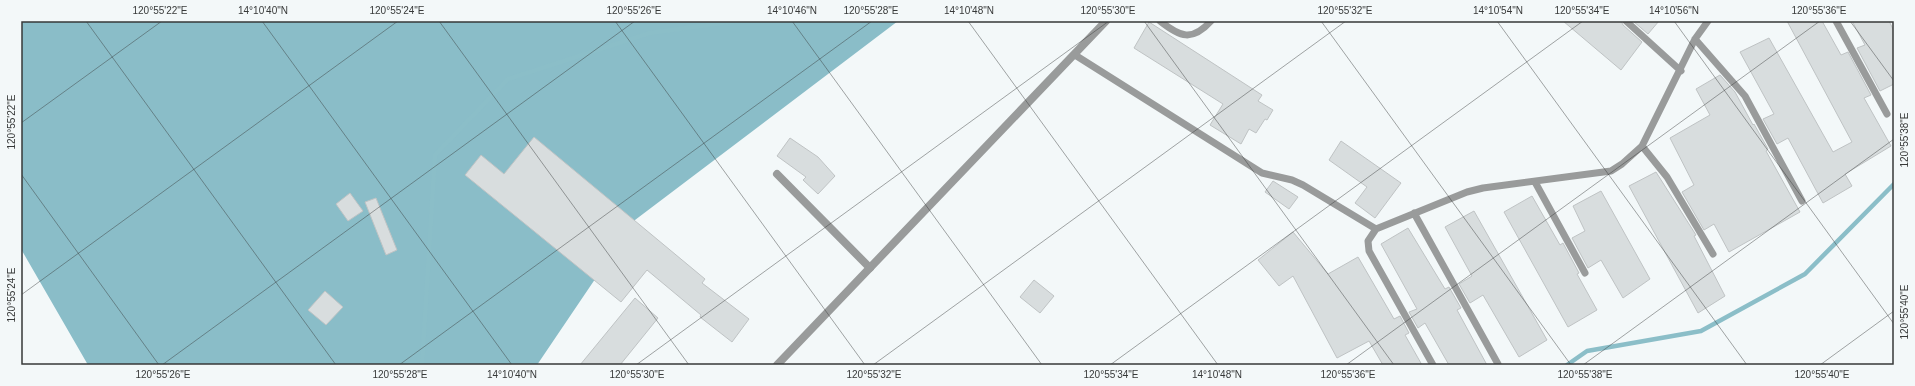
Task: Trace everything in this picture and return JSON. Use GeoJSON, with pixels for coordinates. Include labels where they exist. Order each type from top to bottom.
{"type":"FeatureCollection","features":[{"type":"Feature","properties":{"kind":"street"},"geometry":{"type":"LineString","coordinates":[[777,365],[1106,21]]}},
{"type":"Feature","properties":{"kind":"street"},"geometry":{"type":"LineString","coordinates":[[777,174],[870,268]]}},
{"type":"Feature","properties":{"kind":"lane"},"geometry":{"type":"LineString","coordinates":[[1160,21],[1174,32],[1188,36],[1201,32],[1211,21]]}},
{"type":"Feature","properties":{"kind":"lane"},"geometry":{"type":"LineString","coordinates":[[1626,21],[1681,71]]}},
{"type":"Feature","properties":{"kind":"lane"},"geometry":{"type":"LineString","coordinates":[[1433,365],[1369,251],[1368,241],[1376,229],[1467,192],[1483,188],[1611,171],[1622,164],[1642,146],[1681,71],[1695,39],[1708,21]]}},
{"type":"Feature","properties":{"kind":"lane"},"geometry":{"type":"LineString","coordinates":[[1836,21],[1887,114]]}},
{"type":"Feature","properties":{"kind":"lane"},"geometry":{"type":"LineString","coordinates":[[1695,39],[1745,96],[1802,201]]}},
{"type":"Feature","properties":{"kind":"lane"},"geometry":{"type":"LineString","coordinates":[[1075,55],[1262,173],[1303,185],[1376,229]]}},
{"type":"Feature","properties":{"kind":"lane"},"geometry":{"type":"LineString","coordinates":[[1642,146],[1667,176],[1713,254]]}},
{"type":"Feature","properties":{"kind":"lane"},"geometry":{"type":"LineString","coordinates":[[1535,182],[1585,273]]}},
{"type":"Feature","properties":{"kind":"lane"},"geometry":{"type":"LineString","coordinates":[[1414,213],[1498,364]]}},
{"type":"Feature","properties":{"kind":"shaded area"},"geometry":{"type":"Polygon","coordinates":[[[21,21],[898,21],[635,220],[537,365],[88,365],[21,249],[21,21]]]}},
{"type":"Feature","properties":{"kind":"building"},"geometry":{"type":"Polygon","coordinates":[[[1563,21],[1621,21],[1623,25],[1642,42],[1621,70],[1563,21]]]}},
{"type":"Feature","properties":{"kind":"building"},"geometry":{"type":"Polygon","coordinates":[[[1633,21],[1659,21],[1648,34],[1633,21]]]}},
{"type":"Feature","properties":{"kind":"building"},"geometry":{"type":"Polygon","coordinates":[[[1787,21],[1822,21],[1841,55],[1848,52],[1871,95],[1864,98],[1891,146],[1845,174],[1852,186],[1823,203],[1788,138],[1777,144],[1763,119],[1774,114],[1740,52],[1769,38],[1833,152],[1852,142],[1787,21]]]}},
{"type":"Feature","properties":{"kind":"building"},"geometry":{"type":"Polygon","coordinates":[[[1852,21],[1889,21],[1894,31],[1894,84],[1880,91],[1857,48],[1865,45],[1852,21]]]}},
{"type":"Feature","properties":{"kind":"building"},"geometry":{"type":"Polygon","coordinates":[[[1149,22],[1262,95],[1258,101],[1273,110],[1256,133],[1249,129],[1241,144],[1210,125],[1223,104],[1134,48],[1149,22]]]}},
{"type":"Feature","properties":{"kind":"building"},"geometry":{"type":"Polygon","coordinates":[[[1720,75],[1735,92],[1753,125],[1754,124],[1768,149],[1766,151],[1800,212],[1729,252],[1714,224],[1704,230],[1682,192],[1694,185],[1670,138],[1710,115],[1696,89],[1720,75]]]}},
{"type":"Feature","properties":{"kind":"building"},"geometry":{"type":"Polygon","coordinates":[[[534,137],[705,279],[702,283],[749,319],[732,342],[700,317],[701,315],[647,270],[621,302],[465,175],[481,155],[504,174],[534,137]]]}},
{"type":"Feature","properties":{"kind":"building"},"geometry":{"type":"Polygon","coordinates":[[[790,138],[818,157],[835,176],[818,194],[803,180],[806,177],[777,156],[790,138]]]}},
{"type":"Feature","properties":{"kind":"building"},"geometry":{"type":"Polygon","coordinates":[[[1341,141],[1401,183],[1375,218],[1355,203],[1367,187],[1329,160],[1341,141]]]}},
{"type":"Feature","properties":{"kind":"building"},"geometry":{"type":"Polygon","coordinates":[[[1656,172],[1696,235],[1694,236],[1725,296],[1698,313],[1629,186],[1656,172]]]}},
{"type":"Feature","properties":{"kind":"building"},"geometry":{"type":"Polygon","coordinates":[[[1273,181],[1298,197],[1289,209],[1265,192],[1273,181]]]}},
{"type":"Feature","properties":{"kind":"building"},"geometry":{"type":"Polygon","coordinates":[[[1601,191],[1650,279],[1623,298],[1601,260],[1588,268],[1572,238],[1585,231],[1573,206],[1601,191]]]}},
{"type":"Feature","properties":{"kind":"building"},"geometry":{"type":"Polygon","coordinates":[[[350,193],[363,211],[348,221],[336,204],[350,193]]]}},
{"type":"Feature","properties":{"kind":"building"},"geometry":{"type":"Polygon","coordinates":[[[1532,196],[1560,245],[1563,243],[1579,273],[1577,274],[1597,310],[1568,327],[1504,212],[1532,196]]]}},
{"type":"Feature","properties":{"kind":"building"},"geometry":{"type":"Polygon","coordinates":[[[376,198],[397,250],[386,255],[365,202],[376,198]]]}},
{"type":"Feature","properties":{"kind":"building"},"geometry":{"type":"Polygon","coordinates":[[[1474,211],[1547,340],[1519,357],[1483,295],[1470,303],[1459,284],[1472,276],[1445,227],[1474,211]]]}},
{"type":"Feature","properties":{"kind":"building"},"geometry":{"type":"Polygon","coordinates":[[[1408,228],[1445,289],[1449,287],[1461,308],[1457,310],[1487,365],[1449,365],[1425,323],[1418,328],[1409,312],[1417,309],[1381,244],[1408,228]]]}},
{"type":"Feature","properties":{"kind":"building"},"geometry":{"type":"Polygon","coordinates":[[[1293,232],[1328,274],[1358,257],[1394,319],[1400,316],[1409,333],[1405,335],[1422,365],[1383,365],[1369,341],[1337,358],[1293,276],[1279,286],[1258,260],[1293,232]]]}},
{"type":"Feature","properties":{"kind":"building"},"geometry":{"type":"Polygon","coordinates":[[[1034,280],[1054,296],[1040,313],[1020,297],[1034,280]]]}},
{"type":"Feature","properties":{"kind":"building"},"geometry":{"type":"Polygon","coordinates":[[[325,291],[343,307],[326,325],[308,310],[325,291]]]}},
{"type":"Feature","properties":{"kind":"building"},"geometry":{"type":"Polygon","coordinates":[[[635,298],[658,318],[620,365],[580,365],[635,298]]]}},
{"type":"Feature","properties":{"kind":"waterway"},"geometry":{"type":"LineString","coordinates":[[422,365],[435,155],[508,79],[650,33],[737,21]]}},
{"type":"Feature","properties":{"kind":"waterway"},"geometry":{"type":"LineString","coordinates":[[1567,365],[1587,351],[1701,331],[1805,274],[1894,184]]}}]}
